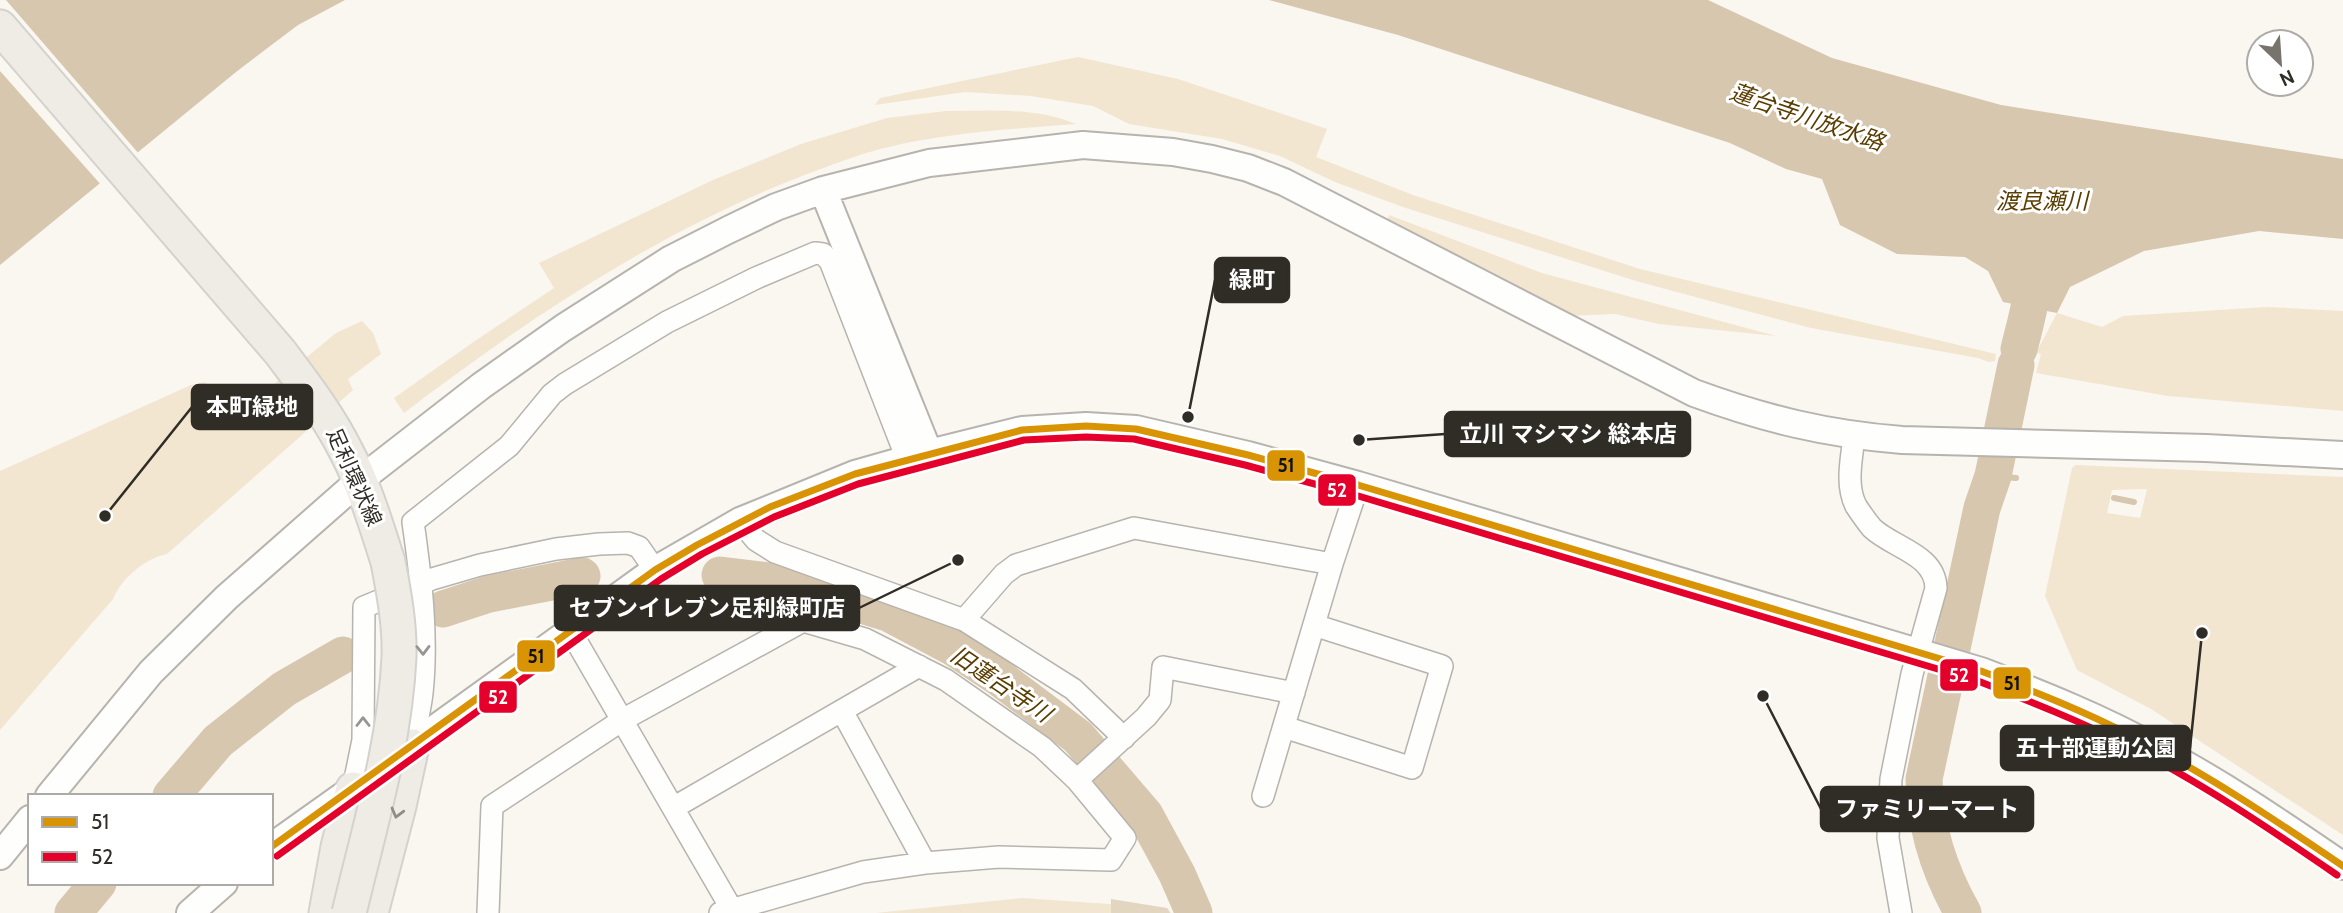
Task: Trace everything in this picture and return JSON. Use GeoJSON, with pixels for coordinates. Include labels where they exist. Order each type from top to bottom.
{"type":"FeatureCollection","features":[{"type":"Feature","properties":{"kind":"main road","name":"足利環状線"},"geometry":{"type":"LineString","coordinates":[[0,27],[280,352],[311,393],[360,480],[388,562],[398,630],[396,686],[380,786],[349,913]]}},
{"type":"Feature","properties":{"kind":"main road"},"geometry":{"type":"LineString","coordinates":[[371,913],[412,746]]}},
{"type":"Feature","properties":{"kind":"main road"},"geometry":{"type":"LineString","coordinates":[[326,913],[338,846],[353,789]]}},
{"type":"Feature","properties":{"kind":"street"},"geometry":{"type":"LineString","coordinates":[[51,794],[151,672],[227,597],[360,480],[481,386],[617,292],[671,259],[728,230],[776,207],[823,190],[929,163],[1083,145],[1173,152],[1248,168],[1284,182],[1694,393],[1750,413],[1802,427],[1854,436],[2343,455]]}},
{"type":"Feature","properties":{"kind":"street"},"geometry":{"type":"LineString","coordinates":[[823,190],[918,456]]}},
{"type":"Feature","properties":{"kind":"street"},"geometry":{"type":"LineString","coordinates":[[412,746],[422,695],[422,582],[413,522],[509,446],[552,394],[565,383],[667,323],[756,278],[815,253],[823,254],[830,261],[918,456]]}},
{"type":"Feature","properties":{"kind":"street"},"geometry":{"type":"LineString","coordinates":[[273,846],[655,570],[740,521],[855,474],[918,456],[1022,430],[1086,426],[1136,429],[1248,455],[1358,485],[1981,671],[2049,697],[2157,748],[2343,866]]}},
{"type":"Feature","properties":{"kind":"street"},"geometry":{"type":"LineString","coordinates":[[1854,436],[1850,480],[1856,505],[1872,528],[1923,561],[1935,576],[1936,588],[1926,654],[1891,779],[1888,838],[1900,913]]}},
{"type":"Feature","properties":{"kind":"street"},"geometry":{"type":"LineString","coordinates":[[1263,796],[1358,485]]}},
{"type":"Feature","properties":{"kind":"street"},"geometry":{"type":"LineString","coordinates":[[740,521],[756,540],[775,552],[964,620],[1073,689],[1120,742]]}},
{"type":"Feature","properties":{"kind":"street"},"geometry":{"type":"LineString","coordinates":[[964,620],[1004,573],[1016,565],[1134,528],[1332,564]]}},
{"type":"Feature","properties":{"kind":"street"},"geometry":{"type":"LineString","coordinates":[[353,789],[363,740],[364,607],[422,582],[493,562],[556,549],[628,543],[639,547],[655,570]]}},
{"type":"Feature","properties":{"kind":"street"},"geometry":{"type":"LineString","coordinates":[[488,913],[492,806],[624,719],[803,621],[865,639],[946,680],[1083,775],[1125,838],[1111,860],[999,857],[925,863],[863,872],[726,911],[624,719],[571,632]]}},
{"type":"Feature","properties":{"kind":"street"},"geometry":{"type":"LineString","coordinates":[[1284,727],[1412,768],[1442,666],[1314,625]]}},
{"type":"Feature","properties":{"kind":"street"},"geometry":{"type":"LineString","coordinates":[[673,808],[919,666]]}},
{"type":"Feature","properties":{"kind":"street"},"geometry":{"type":"LineString","coordinates":[[1083,775],[1120,742],[1160,700],[1163,667],[1294,693]]}},
{"type":"Feature","properties":{"kind":"street"},"geometry":{"type":"LineString","coordinates":[[842,711],[925,863]]}},
{"type":"Feature","properties":{"kind":"street"},"geometry":{"type":"LineString","coordinates":[[0,856],[28,821]]}},
{"type":"Feature","properties":{"kind":"street"},"geometry":{"type":"LineString","coordinates":[[190,913],[222,885]]}},
{"type":"Feature","properties":{"kind":"shaded area"},"geometry":{"type":"Polygon","coordinates":[[[1078,57],[1178,79],[1327,129],[1316,157],[1413,195],[1640,269],[1996,354],[1995,361],[1811,328],[1636,281],[1403,207],[1335,182],[1280,156],[1222,139],[1129,124],[1093,106],[1031,96],[965,92],[875,105],[880,98],[1078,57]]]}},
{"type":"Feature","properties":{"kind":"shaded area"},"geometry":{"type":"Polygon","coordinates":[[[946,111],[1029,112],[1076,124],[916,141],[850,158],[807,174],[700,221],[597,279],[498,344],[404,413],[394,398],[554,288],[539,263],[713,180],[801,144],[887,118],[946,111]]]}},
{"type":"Feature","properties":{"kind":"shaded area"},"geometry":{"type":"Polygon","coordinates":[[[1389,215],[1542,273],[1776,336],[1659,324],[1615,314],[1565,316],[1387,222],[1389,215]]]}},
{"type":"Feature","properties":{"kind":"shaded area"},"geometry":{"type":"Polygon","coordinates":[[[2267,307],[2343,311],[2343,411],[2168,396],[2036,373],[2041,354],[2036,353],[2057,313],[2102,327],[2123,316],[2267,307]]]}},
{"type":"Feature","properties":{"kind":"shaded area"},"geometry":{"type":"Polygon","coordinates":[[[362,321],[373,333],[381,354],[348,379],[353,390],[167,554],[150,560],[128,577],[113,599],[0,730],[0,471],[191,385],[205,382],[224,405],[239,413],[336,333],[362,321]]]}},
{"type":"Feature","properties":{"kind":"shaded area"},"geometry":{"type":"Polygon","coordinates":[[[2076,465],[2343,477],[2343,835],[2151,709],[2077,670],[2045,596],[2072,468],[2076,465]],[[2147,489],[2112,490],[2107,513],[2140,518],[2147,489]]]}},
{"type":"Feature","properties":{"kind":"shaded area"},"geometry":{"type":"Polygon","coordinates":[[[1022,898],[1167,908],[1171,913],[876,913],[1022,898]]]}},
{"type":"Feature","properties":{"kind":"shaded area"},"geometry":{"type":"Polygon","coordinates":[[[1111,899],[1167,908],[1170,913],[1111,913],[1111,899]]]}},
{"type":"Feature","properties":{"kind":"water"},"geometry":{"type":"Polygon","coordinates":[[[0,0],[345,0],[298,25],[236,72],[0,265],[0,0]]]}},
{"type":"Feature","properties":{"kind":"water","name":"渡良瀬川"},"geometry":{"type":"Polygon","coordinates":[[[1269,0],[1708,0],[1832,58],[2001,105],[2343,159],[2343,239],[2259,231],[2144,251],[2070,287],[2057,313],[2003,302],[1988,271],[1965,257],[1897,254],[1840,225],[1822,179],[1786,169],[1730,143],[1398,35],[1269,0]]]}},
{"type":"Feature","properties":{"kind":"pier"},"geometry":{"type":"Polygon","coordinates":[[[0,0],[6,0],[140,155],[102,186],[0,71],[0,0]]]}},
{"type":"Feature","properties":{"kind":"waterway","name":"蓮台寺川放水路"},"geometry":{"type":"LineString","coordinates":[[2019,349],[2032,292],[2031,257]]}},
{"type":"Feature","properties":{"kind":"waterway","name":"蓮台寺川放水路"},"geometry":{"type":"LineString","coordinates":[[1963,913],[1940,865],[1930,832],[1924,779],[1982,508],[1993,476],[2016,365]]}},
{"type":"Feature","properties":{"kind":"waterway"},"geometry":{"type":"LineString","coordinates":[[1993,476],[2016,478]]}},
{"type":"Feature","properties":{"kind":"waterway"},"geometry":{"type":"LineString","coordinates":[[2114,498],[2134,502]]}},
{"type":"Feature","properties":{"kind":"waterway","name":"旧蓮台寺川"},"geometry":{"type":"LineString","coordinates":[[720,575],[794,584],[888,613],[954,648],[998,677],[1078,737],[1145,815],[1177,874],[1194,913]]}},
{"type":"Feature","properties":{"kind":"waterway","name":"旧蓮台寺川"},"geometry":{"type":"LineString","coordinates":[[443,609],[489,594],[582,576]]}},
{"type":"Feature","properties":{"kind":"waterway","name":"旧蓮台寺川"},"geometry":{"type":"LineString","coordinates":[[173,794],[218,741],[284,689],[343,655]]}},
{"type":"Feature","properties":{"kind":"waterway","name":"旧蓮台寺川"},"geometry":{"type":"LineString","coordinates":[[73,913],[96,885]]}},
{"type":"Feature","properties":{"kind":"transit line","name":"51"},"geometry":{"type":"LineString","coordinates":[[273,846],[655,570],[770,507],[855,474],[1022,430],[1086,426],[1136,429],[1248,455],[1358,485],[1981,671],[2077,710],[2161,751],[2240,798],[2343,866]]}},
{"type":"Feature","properties":{"kind":"transit line","name":"52"},"geometry":{"type":"LineString","coordinates":[[277,856],[661,579],[702,554],[774,517],[858,484],[1024,440],[1086,437],[1134,439],[1355,495],[1978,681],[2073,720],[2156,760],[2235,807],[2337,875]]}},
{"type":"Feature","properties":{"kind":"place","name":"緑町"},"geometry":{"type":"Point","coordinates":[1188,417]}},
{"type":"Feature","properties":{"kind":"place","name":"立川 マシマシ 総本店"},"geometry":{"type":"Point","coordinates":[1359,440]}},
{"type":"Feature","properties":{"kind":"place","name":"本町緑地"},"geometry":{"type":"Point","coordinates":[105,516]}},
{"type":"Feature","properties":{"kind":"place","name":"セブンイレブン足利緑町店"},"geometry":{"type":"Point","coordinates":[958,560]}},
{"type":"Feature","properties":{"kind":"place","name":"五十部運動公園"},"geometry":{"type":"Point","coordinates":[2202,633]}},
{"type":"Feature","properties":{"kind":"place","name":"ファミリーマート"},"geometry":{"type":"Point","coordinates":[1763,696]}}]}
